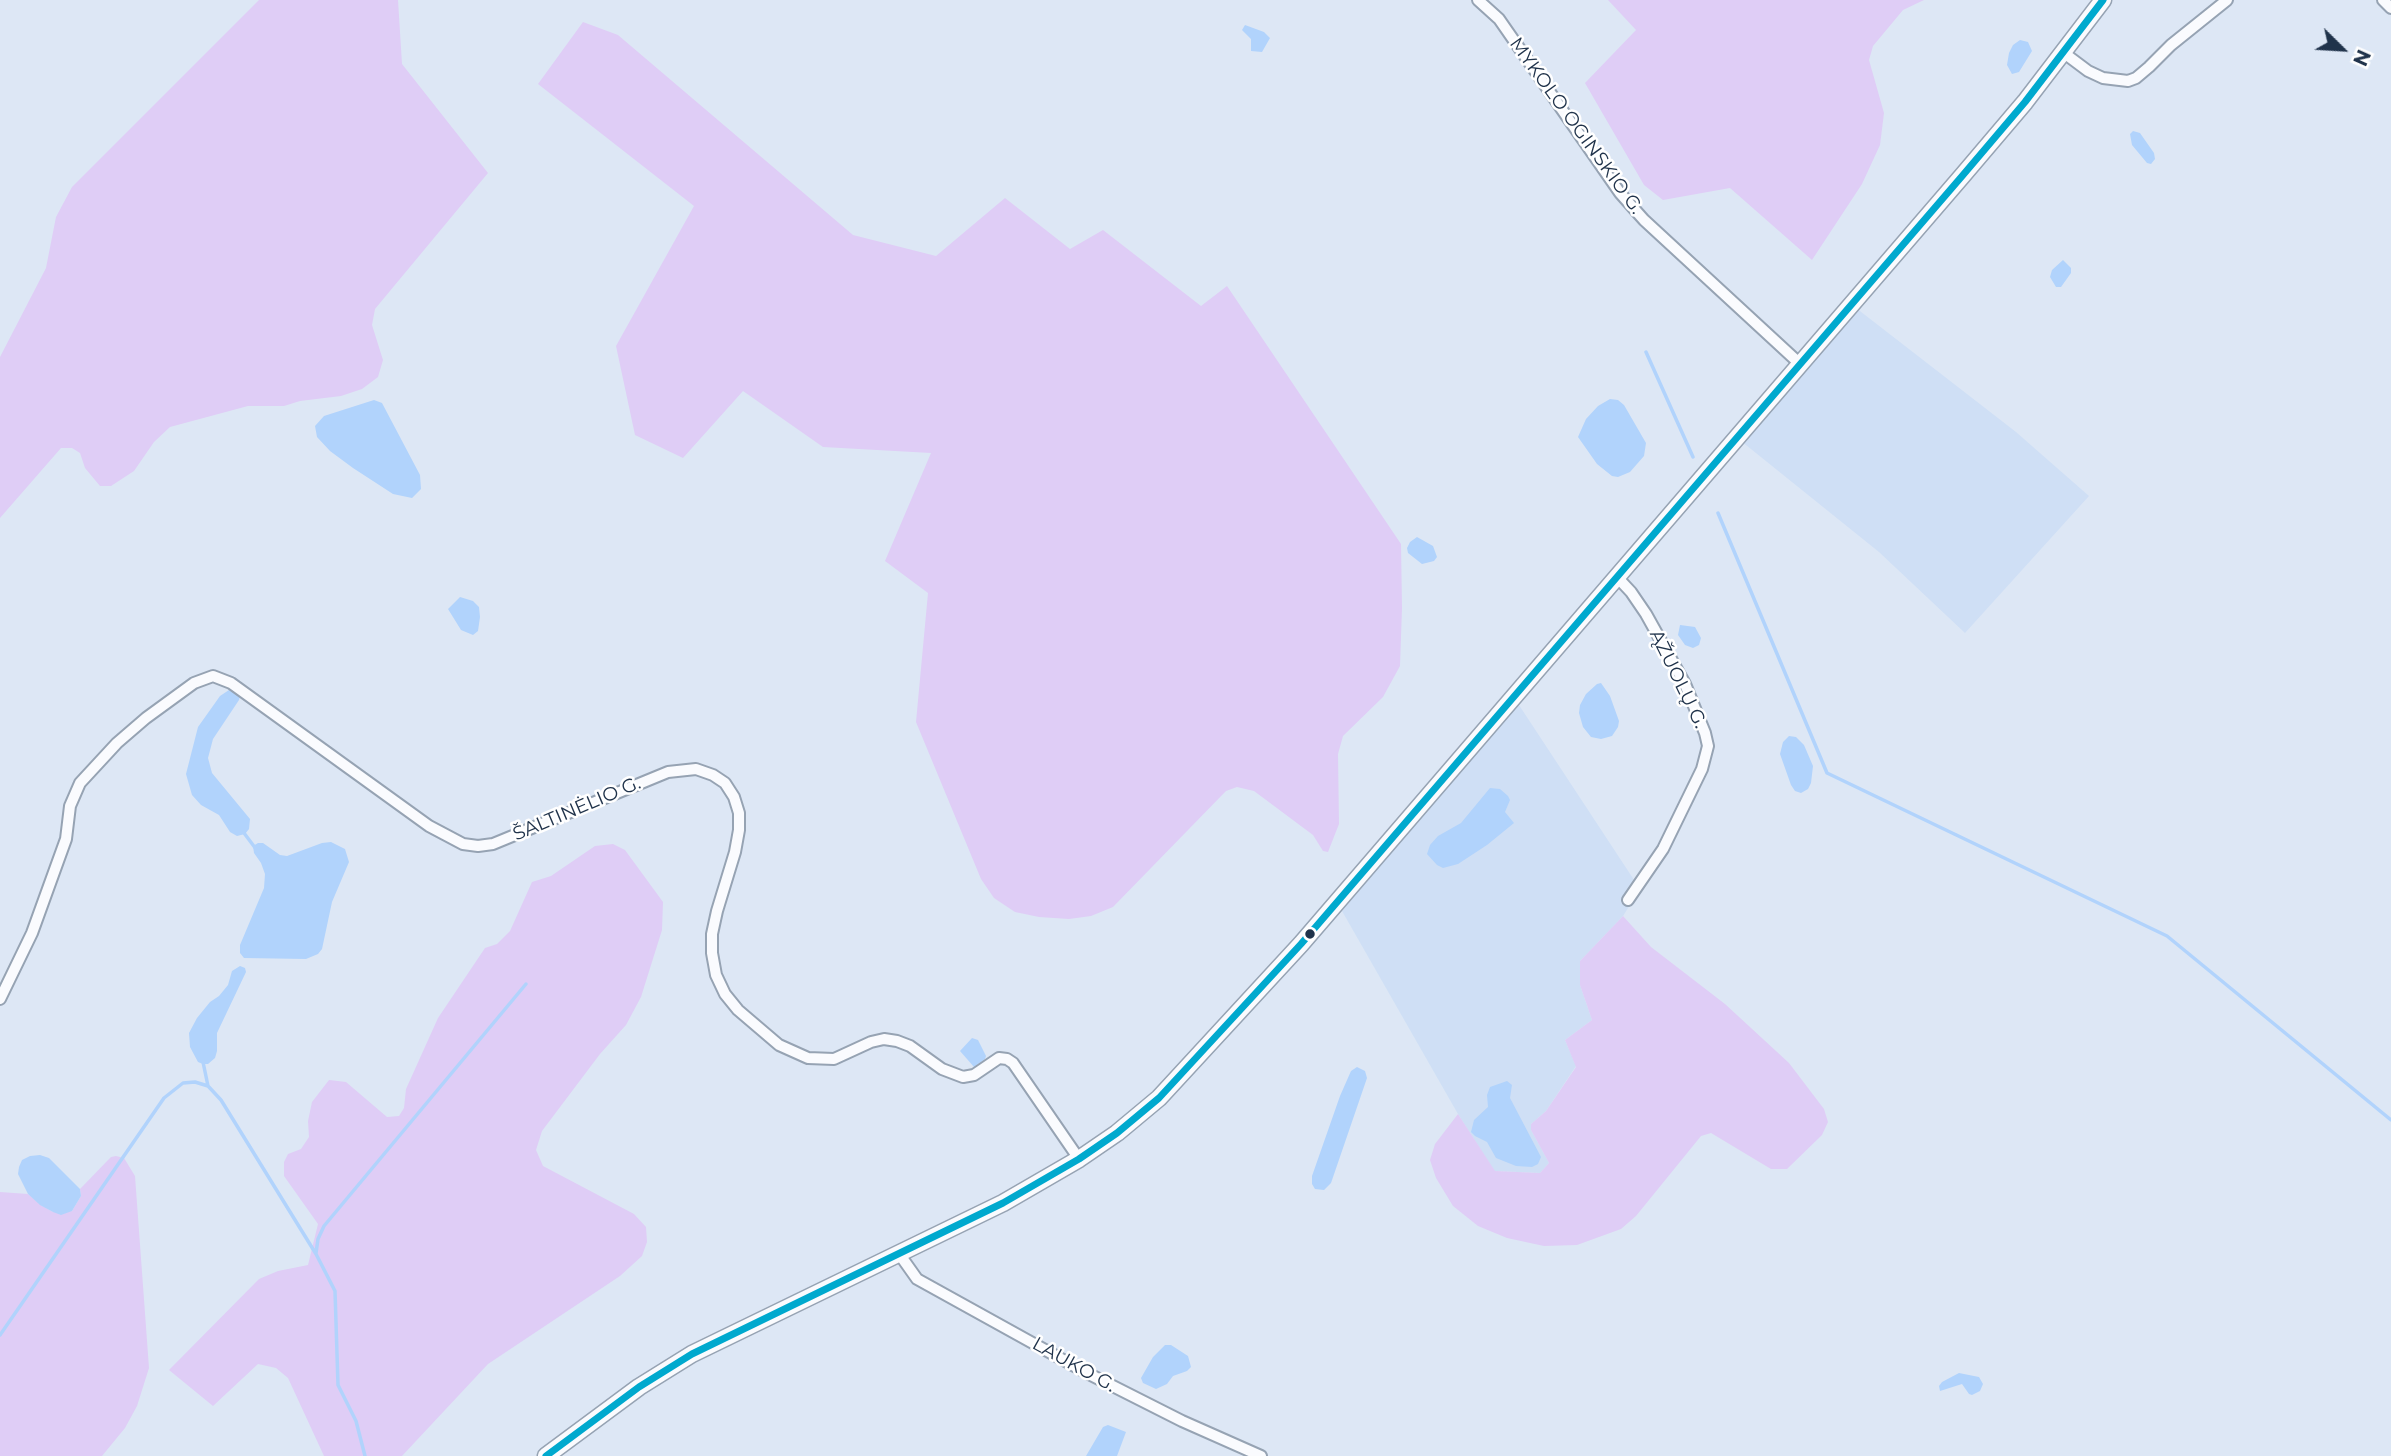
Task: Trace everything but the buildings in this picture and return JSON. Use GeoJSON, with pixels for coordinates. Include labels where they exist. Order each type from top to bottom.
{"type":"FeatureCollection","features":[{"type":"Feature","properties":{"kind":"main road"},"geometry":{"type":"LineString","coordinates":[[547,1456],[639,1387],[692,1354],[1003,1203],[1079,1159],[1139,1116],[1179,1078],[1301,944],[1970,167],[2064,53],[2103,0]]}},
{"type":"Feature","properties":{"kind":"street","name":"MYKOLO OGINSKIO G."},"geometry":{"type":"LineString","coordinates":[[1478,0],[1499,19],[1620,193],[1644,220],[1799,363]]}},
{"type":"Feature","properties":{"kind":"street"},"geometry":{"type":"LineString","coordinates":[[2064,53],[2088,71],[2103,78],[2136,78],[2171,45],[2227,0]]}},
{"type":"Feature","properties":{"kind":"street"},"geometry":{"type":"LineString","coordinates":[[2383,0],[2391,8]]}},
{"type":"Feature","properties":{"kind":"street","name":"ĄŽUOLŲ G."},"geometry":{"type":"LineString","coordinates":[[1616,576],[1646,614],[1685,684],[1708,746],[1702,769],[1662,849],[1629,900]]}},
{"type":"Feature","properties":{"kind":"street","name":"ŠALTINĖLIO G."},"geometry":{"type":"LineString","coordinates":[[0,999],[36,923],[66,839],[70,806],[80,783],[117,743],[146,718],[194,683],[213,676],[231,683],[429,826],[463,844],[493,845],[668,772],[696,769],[713,775],[725,783],[734,797],[739,813],[735,852],[717,911],[712,944],[716,975],[725,994],[738,1010],[779,1045],[808,1058],[834,1059],[871,1042],[884,1040],[909,1046],[942,1069],[963,1077],[974,1075],[999,1058],[1007,1059],[1013,1063],[1079,1159]]}},
{"type":"Feature","properties":{"kind":"street","name":"LAUKO G."},"geometry":{"type":"LineString","coordinates":[[900,1255],[910,1272],[925,1283],[1123,1391],[1261,1456]]}},
{"type":"Feature","properties":{"kind":"shaded area"},"geometry":{"type":"Polygon","coordinates":[[[259,0],[398,0],[402,64],[488,173],[375,309],[372,325],[383,360],[378,377],[362,389],[341,396],[300,401],[284,406],[248,406],[170,427],[154,442],[134,471],[111,486],[100,486],[85,468],[80,453],[72,448],[61,448],[0,518],[0,357],[46,268],[56,217],[72,187],[259,0]]]}},
{"type":"Feature","properties":{"kind":"shaded area"},"geometry":{"type":"Polygon","coordinates":[[[1608,0],[1924,0],[1903,10],[1873,46],[1869,60],[1884,113],[1880,145],[1862,184],[1812,260],[1730,188],[1663,200],[1644,185],[1585,83],[1636,30],[1608,0]]]}},
{"type":"Feature","properties":{"kind":"shaded area"},"geometry":{"type":"Polygon","coordinates":[[[583,22],[618,35],[853,235],[936,256],[1005,198],[1070,249],[1103,230],[1201,306],[1227,286],[1401,544],[1400,666],[1383,697],[1343,736],[1338,754],[1339,824],[1328,852],[1323,851],[1313,835],[1254,791],[1237,787],[1226,791],[1113,907],[1091,916],[1069,919],[1039,917],[1015,912],[994,898],[981,879],[916,722],[928,593],[885,561],[931,453],[823,447],[743,391],[683,458],[635,435],[616,346],[694,206],[538,84],[583,22]]]}},
{"type":"Feature","properties":{"kind":"shaded area"},"geometry":{"type":"Polygon","coordinates":[[[1856,308],[2016,432],[2089,496],[1965,633],[1879,552],[1741,441],[1856,308]]]}},
{"type":"Feature","properties":{"kind":"shaded area"},"geometry":{"type":"Polygon","coordinates":[[[1517,702],[1640,889],[1623,916],[1580,961],[1580,985],[1592,1020],[1565,1040],[1576,1066],[1546,1111],[1531,1124],[1531,1130],[1549,1163],[1540,1173],[1494,1171],[1458,1114],[1342,911],[1517,702]]]}},
{"type":"Feature","properties":{"kind":"shaded area"},"geometry":{"type":"Polygon","coordinates":[[[613,844],[625,850],[663,902],[662,930],[641,997],[626,1025],[600,1054],[542,1131],[536,1150],[543,1166],[634,1214],[646,1227],[647,1242],[642,1256],[620,1276],[488,1364],[402,1456],[324,1456],[288,1378],[276,1368],[258,1364],[213,1406],[169,1370],[259,1279],[278,1271],[308,1265],[318,1224],[284,1176],[284,1162],[288,1154],[301,1149],[309,1137],[308,1121],[312,1102],[329,1080],[346,1082],[387,1117],[399,1116],[404,1108],[406,1089],[438,1018],[485,948],[497,944],[510,931],[532,882],[551,876],[595,846],[613,844]]]}},
{"type":"Feature","properties":{"kind":"shaded area"},"geometry":{"type":"Polygon","coordinates":[[[1623,916],[1651,947],[1725,1004],[1789,1063],[1824,1109],[1828,1122],[1822,1135],[1787,1169],[1771,1169],[1711,1133],[1701,1136],[1636,1216],[1621,1229],[1577,1245],[1544,1246],[1507,1238],[1478,1226],[1453,1206],[1436,1178],[1430,1160],[1435,1144],[1458,1114],[1495,1171],[1540,1173],[1549,1163],[1531,1130],[1531,1124],[1546,1111],[1576,1067],[1565,1040],[1592,1020],[1580,985],[1580,961],[1623,916]]]}},
{"type":"Feature","properties":{"kind":"shaded area"},"geometry":{"type":"Polygon","coordinates":[[[111,1157],[124,1158],[135,1176],[149,1368],[137,1406],[125,1428],[102,1456],[0,1456],[0,1192],[28,1194],[53,1212],[72,1211],[81,1196],[80,1189],[111,1157]]]}},
{"type":"Feature","properties":{"kind":"water"},"geometry":{"type":"Polygon","coordinates":[[[1245,25],[1264,32],[1270,38],[1262,52],[1251,51],[1251,39],[1242,30],[1245,25]]]}},
{"type":"Feature","properties":{"kind":"water"},"geometry":{"type":"Polygon","coordinates":[[[2020,40],[2028,42],[2032,51],[2019,72],[2012,74],[2007,65],[2009,53],[2013,45],[2020,40]]]}},
{"type":"Feature","properties":{"kind":"water"},"geometry":{"type":"Polygon","coordinates":[[[2133,131],[2140,133],[2154,153],[2155,159],[2151,164],[2147,163],[2132,145],[2130,134],[2133,131]]]}},
{"type":"Feature","properties":{"kind":"water"},"geometry":{"type":"Polygon","coordinates":[[[2063,260],[2071,268],[2071,273],[2061,287],[2056,287],[2050,277],[2052,270],[2063,260]]]}},
{"type":"Feature","properties":{"kind":"water"},"geometry":{"type":"Polygon","coordinates":[[[1610,399],[1618,400],[1624,405],[1646,443],[1644,456],[1630,472],[1618,477],[1612,476],[1597,464],[1578,437],[1586,419],[1598,406],[1610,399]]]}},
{"type":"Feature","properties":{"kind":"water"},"geometry":{"type":"Polygon","coordinates":[[[374,400],[382,403],[420,475],[421,489],[412,498],[393,494],[330,451],[317,437],[315,426],[324,416],[374,400]]]}},
{"type":"Feature","properties":{"kind":"water"},"geometry":{"type":"Polygon","coordinates":[[[1417,537],[1433,546],[1437,557],[1434,561],[1422,564],[1408,553],[1410,542],[1417,537]]]}},
{"type":"Feature","properties":{"kind":"water"},"geometry":{"type":"Polygon","coordinates":[[[460,597],[473,601],[479,607],[478,631],[473,635],[461,630],[448,609],[460,597]]]}},
{"type":"Feature","properties":{"kind":"water"},"geometry":{"type":"Polygon","coordinates":[[[1680,625],[1695,627],[1701,638],[1699,645],[1693,648],[1685,645],[1678,635],[1680,625]]]}},
{"type":"Feature","properties":{"kind":"water"},"geometry":{"type":"Polygon","coordinates":[[[1601,683],[1610,696],[1619,721],[1612,736],[1601,739],[1591,737],[1583,727],[1579,713],[1586,694],[1601,683]]]}},
{"type":"Feature","properties":{"kind":"water"},"geometry":{"type":"Polygon","coordinates":[[[229,690],[240,696],[239,700],[213,739],[208,758],[212,773],[250,819],[249,829],[245,834],[237,836],[230,832],[219,815],[201,805],[192,795],[186,774],[198,727],[220,696],[229,690]]]}},
{"type":"Feature","properties":{"kind":"water"},"geometry":{"type":"Polygon","coordinates":[[[1789,736],[1796,737],[1804,745],[1813,766],[1811,783],[1808,789],[1801,793],[1795,791],[1791,785],[1780,754],[1783,742],[1789,736]]]}},
{"type":"Feature","properties":{"kind":"water"},"geometry":{"type":"Polygon","coordinates":[[[1490,788],[1500,789],[1508,796],[1510,800],[1505,812],[1514,823],[1458,864],[1443,868],[1437,865],[1427,854],[1430,845],[1438,836],[1461,823],[1490,788]]]}},
{"type":"Feature","properties":{"kind":"water"},"geometry":{"type":"Polygon","coordinates":[[[331,842],[345,849],[349,862],[332,902],[322,949],[318,954],[306,959],[244,958],[240,953],[240,945],[264,888],[265,874],[253,846],[263,843],[280,855],[287,856],[331,842]]]}},
{"type":"Feature","properties":{"kind":"water"},"geometry":{"type":"Polygon","coordinates":[[[240,966],[245,968],[246,972],[217,1033],[215,1058],[208,1064],[198,1062],[190,1047],[189,1033],[210,1002],[228,985],[232,971],[240,966]]]}},
{"type":"Feature","properties":{"kind":"water"},"geometry":{"type":"Polygon","coordinates":[[[972,1038],[978,1040],[986,1056],[974,1067],[960,1051],[972,1038]]]}},
{"type":"Feature","properties":{"kind":"water"},"geometry":{"type":"Polygon","coordinates":[[[1357,1067],[1365,1071],[1367,1078],[1331,1183],[1324,1190],[1315,1189],[1312,1176],[1340,1096],[1351,1071],[1357,1067]]]}},
{"type":"Feature","properties":{"kind":"water"},"geometry":{"type":"Polygon","coordinates":[[[1507,1081],[1512,1085],[1510,1098],[1541,1157],[1538,1164],[1532,1167],[1516,1166],[1496,1158],[1487,1142],[1471,1132],[1474,1120],[1488,1107],[1487,1095],[1490,1087],[1507,1081]]]}},
{"type":"Feature","properties":{"kind":"water"},"geometry":{"type":"Polygon","coordinates":[[[40,1155],[49,1158],[80,1189],[81,1196],[72,1211],[61,1215],[53,1212],[28,1194],[18,1174],[19,1167],[22,1160],[40,1155]]]}},
{"type":"Feature","properties":{"kind":"water"},"geometry":{"type":"Polygon","coordinates":[[[1165,1345],[1171,1345],[1188,1356],[1191,1367],[1156,1389],[1143,1383],[1141,1378],[1153,1357],[1165,1345]]]}},
{"type":"Feature","properties":{"kind":"water"},"geometry":{"type":"Polygon","coordinates":[[[1959,1373],[1979,1377],[1983,1384],[1980,1391],[1969,1394],[1962,1384],[1940,1391],[1942,1382],[1959,1373]]]}},
{"type":"Feature","properties":{"kind":"water"},"geometry":{"type":"Polygon","coordinates":[[[1108,1425],[1126,1432],[1117,1456],[1086,1456],[1103,1427],[1108,1425]]]}},
{"type":"Feature","properties":{"kind":"waterway"},"geometry":{"type":"LineString","coordinates":[[1646,352],[1693,457]]}},
{"type":"Feature","properties":{"kind":"waterway"},"geometry":{"type":"LineString","coordinates":[[1718,513],[1827,773],[2167,936],[2391,1120]]}},
{"type":"Feature","properties":{"kind":"waterway"},"geometry":{"type":"LineString","coordinates":[[244,833],[256,849]]}},
{"type":"Feature","properties":{"kind":"waterway"},"geometry":{"type":"LineString","coordinates":[[316,1253],[324,1226],[526,984]]}},
{"type":"Feature","properties":{"kind":"waterway"},"geometry":{"type":"LineString","coordinates":[[203,1062],[208,1086],[221,1100],[316,1254],[335,1291],[338,1385],[356,1421],[365,1456]]}},
{"type":"Feature","properties":{"kind":"waterway"},"geometry":{"type":"LineString","coordinates":[[0,1335],[164,1098],[183,1083],[195,1082],[208,1086]]}},
{"type":"Feature","properties":{"kind":"transit line"},"geometry":{"type":"LineString","coordinates":[[546,1456],[639,1387],[692,1354],[1003,1203],[1079,1159],[1117,1133],[1159,1098],[1301,944],[1963,175],[2025,102],[2103,0]]}}]}
